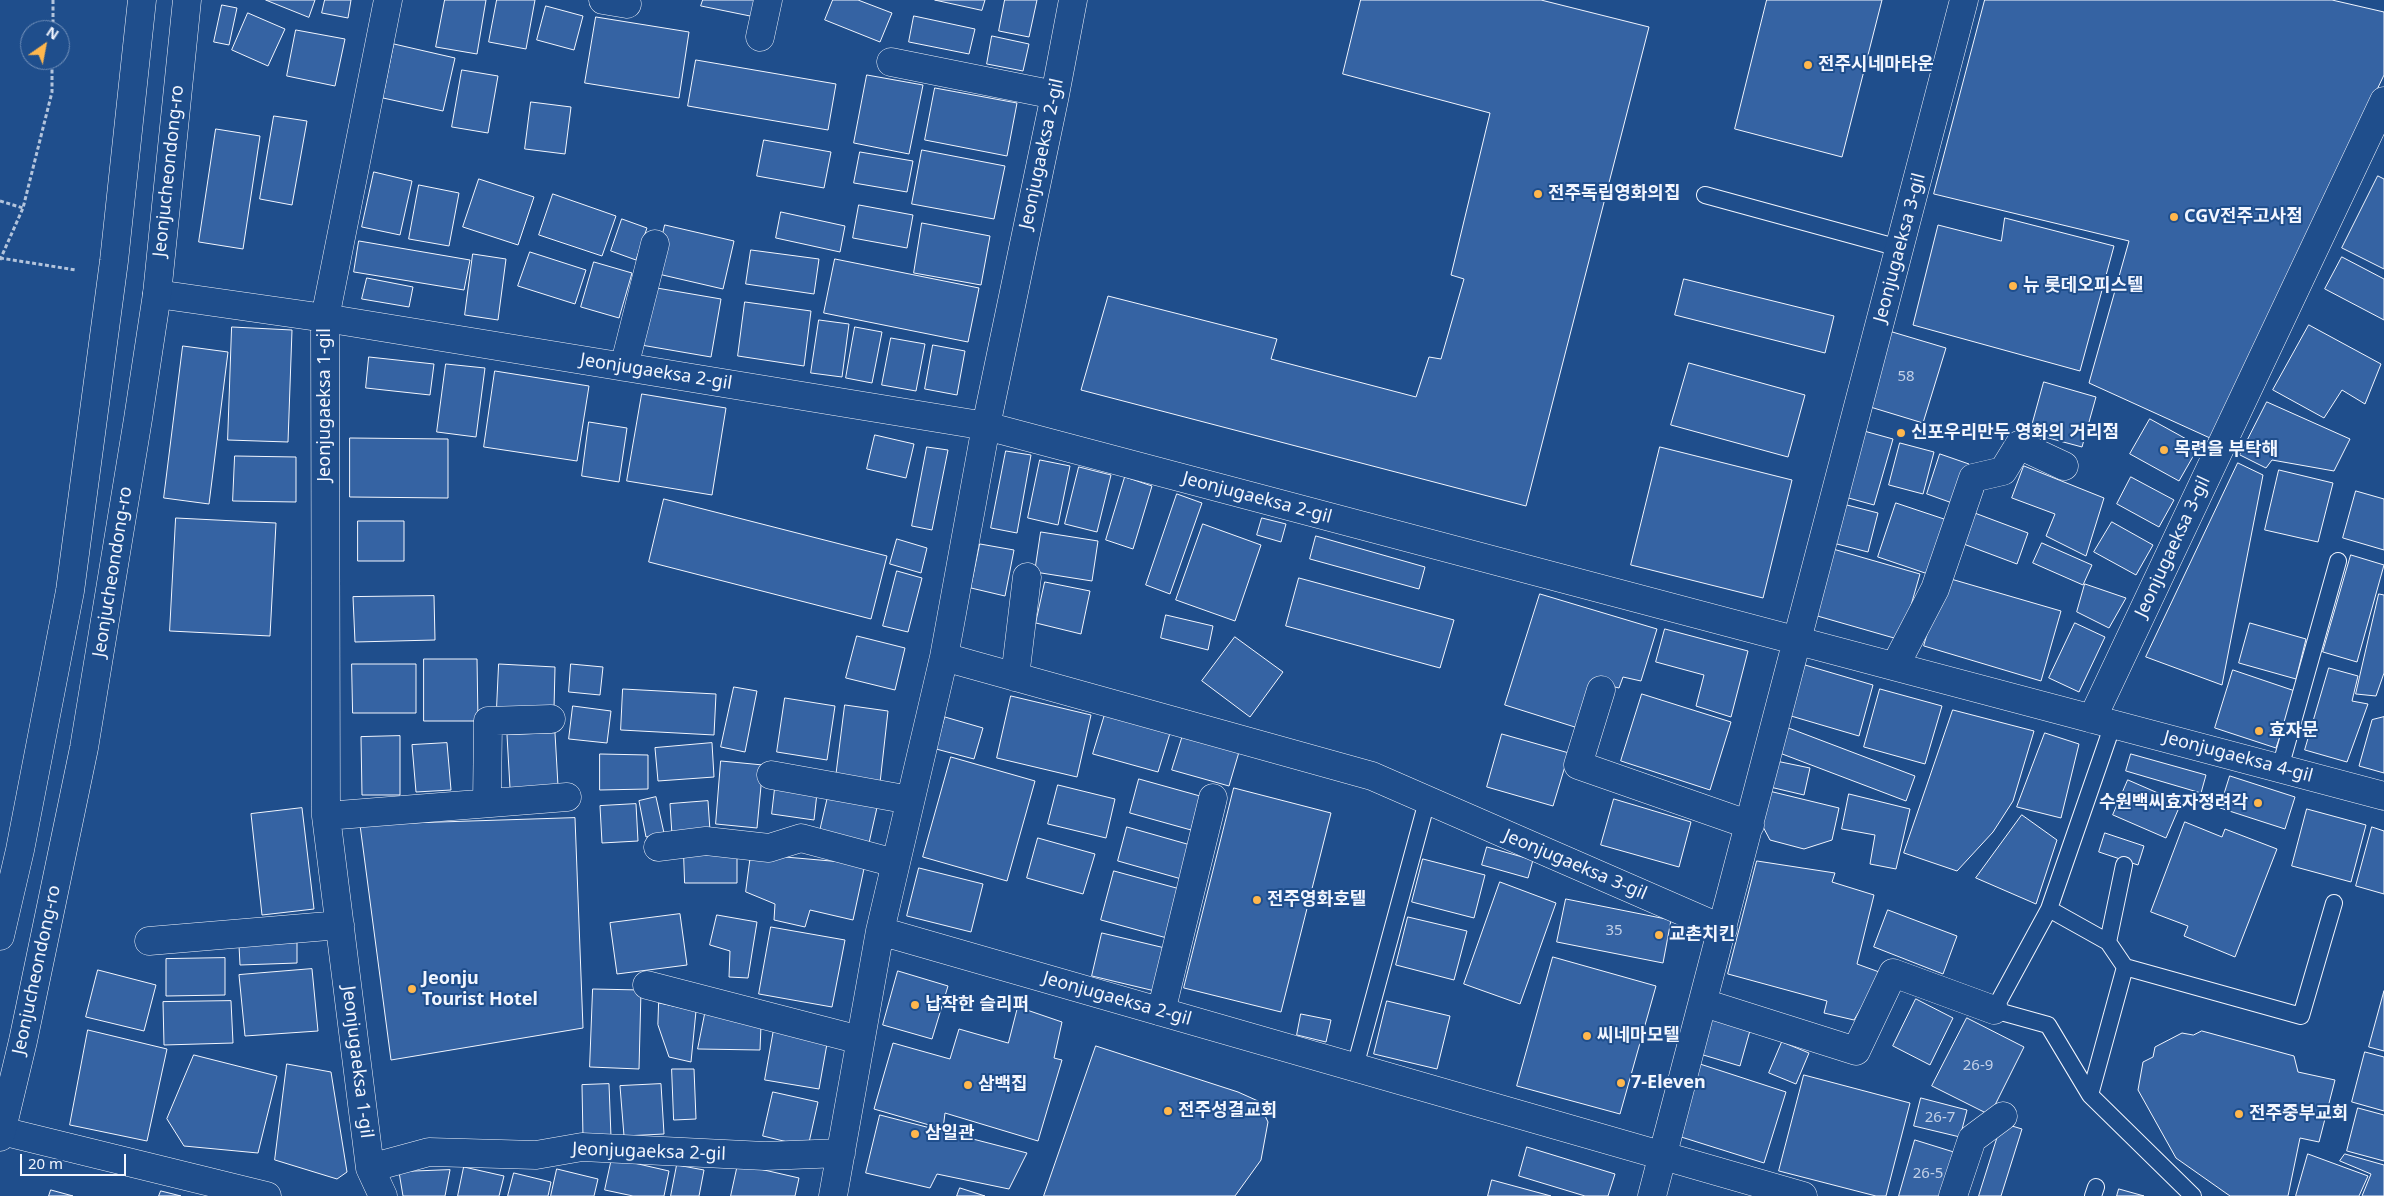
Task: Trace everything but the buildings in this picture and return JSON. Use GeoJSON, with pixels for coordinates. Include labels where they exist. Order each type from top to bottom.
{"type":"FeatureCollection","features":[{"type":"Feature","properties":{"kind":"street"},"geometry":{"type":"LineString","coordinates":[[0,936],[20,850],[70,590],[114,261],[142,0]]}},
{"type":"Feature","properties":{"kind":"street","name":"Jeonjucheondong-ro"},"geometry":{"type":"LineString","coordinates":[[1,1134],[84,748],[149,351],[187,0]]}},
{"type":"Feature","properties":{"kind":"street","name":"Jeonjugaeksa 1-gil"},"geometry":{"type":"LineString","coordinates":[[383,1196],[370,1168],[326,816],[325,318],[388,0]]}},
{"type":"Feature","properties":{"kind":"street"},"geometry":{"type":"LineString","coordinates":[[760,37],[768,0]]}},
{"type":"Feature","properties":{"kind":"street","name":"Jeonjugaeksa 2-gil"},"geometry":{"type":"LineString","coordinates":[[833,1196],[880,931],[944,657],[986,426],[1073,0]]}},
{"type":"Feature","properties":{"kind":"street","name":"Jeonjugaeksa 3-gil"},"geometry":{"type":"LineString","coordinates":[[1652,1196],[1704,1003],[1964,0]]}},
{"type":"Feature","properties":{"kind":"street"},"geometry":{"type":"LineString","coordinates":[[891,62],[1055,95]]}},
{"type":"Feature","properties":{"kind":"street","name":"Jeonjugaeksa 3-gil"},"geometry":{"type":"LineString","coordinates":[[2102,721],[2384,101]]}},
{"type":"Feature","properties":{"kind":"street"},"geometry":{"type":"LineString","coordinates":[[624,367],[655,244]]}},
{"type":"Feature","properties":{"kind":"street","name":"Jeonjugaeksa 2-gil"},"geometry":{"type":"LineString","coordinates":[[156,294],[325,318],[986,426],[1798,641]]}},
{"type":"Feature","properties":{"kind":"street"},"geometry":{"type":"LineString","coordinates":[[1895,666],[1935,589],[1973,478],[2003,472],[2019,445],[2064,466]]}},
{"type":"Feature","properties":{"kind":"street"},"geometry":{"type":"LineString","coordinates":[[1015,677],[1027,577]]}},
{"type":"Feature","properties":{"kind":"street"},"geometry":{"type":"LineString","coordinates":[[1798,641],[2102,721]]}},
{"type":"Feature","properties":{"kind":"street"},"geometry":{"type":"LineString","coordinates":[[944,657],[1372,776],[1427,801]]}},
{"type":"Feature","properties":{"kind":"street"},"geometry":{"type":"LineString","coordinates":[[1601,690],[1578,765],[1750,824]]}},
{"type":"Feature","properties":{"kind":"street"},"geometry":{"type":"LineString","coordinates":[[486,803],[488,721],[551,719]]}},
{"type":"Feature","properties":{"kind":"street","name":"Jeonjugaeksa 4-gil"},"geometry":{"type":"LineString","coordinates":[[2102,721],[2384,796]]}},
{"type":"Feature","properties":{"kind":"street"},"geometry":{"type":"LineString","coordinates":[[770,776],[910,800]]}},
{"type":"Feature","properties":{"kind":"street"},"geometry":{"type":"LineString","coordinates":[[326,816],[567,797]]}},
{"type":"Feature","properties":{"kind":"street"},"geometry":{"type":"LineString","coordinates":[[1161,1012],[1213,798]]}},
{"type":"Feature","properties":{"kind":"street","name":"Jeonjugaeksa 3-gil"},"geometry":{"type":"LineString","coordinates":[[1427,801],[1723,929]]}},
{"type":"Feature","properties":{"kind":"street"},"geometry":{"type":"LineString","coordinates":[[658,847],[706,841],[769,848],[801,838],[895,863]]}},
{"type":"Feature","properties":{"kind":"street"},"geometry":{"type":"LineString","coordinates":[[149,941],[340,925]]}},
{"type":"Feature","properties":{"kind":"street","name":"Jeonjugaeksa 2-gil"},"geometry":{"type":"LineString","coordinates":[[880,931],[1355,1067]]}},
{"type":"Feature","properties":{"kind":"street"},"geometry":{"type":"LineString","coordinates":[[1704,1003],[1856,1051],[1893,973],[1994,1010]]}},
{"type":"Feature","properties":{"kind":"street"},"geometry":{"type":"LineString","coordinates":[[647,985],[860,1040]]}},
{"type":"Feature","properties":{"kind":"street"},"geometry":{"type":"LineString","coordinates":[[1355,1067],[1803,1196]]}},
{"type":"Feature","properties":{"kind":"street"},"geometry":{"type":"LineString","coordinates":[[1953,1196],[1972,1139],[2004,1116]]}},
{"type":"Feature","properties":{"kind":"street"},"geometry":{"type":"LineString","coordinates":[[1,1134],[253,1194]]}},
{"type":"Feature","properties":{"kind":"street","name":"Jeonjugaeksa 2-gil"},"geometry":{"type":"LineString","coordinates":[[370,1168],[429,1152],[536,1154],[582,1147],[765,1156],[841,1153]]}},
{"type":"Feature","properties":{"kind":"lane"},"geometry":{"type":"LineString","coordinates":[[1704,195],[1899,248]]}},
{"type":"Feature","properties":{"kind":"lane"},"geometry":{"type":"LineString","coordinates":[[2280,768],[2338,561]]}},
{"type":"Feature","properties":{"kind":"lane"},"geometry":{"type":"LineString","coordinates":[[2102,721],[2049,908],[1994,1010],[2048,1025],[2090,1095],[2193,1196]]}},
{"type":"Feature","properties":{"kind":"lane"},"geometry":{"type":"LineString","coordinates":[[1355,1067],[1427,801]]}},
{"type":"Feature","properties":{"kind":"lane"},"geometry":{"type":"LineString","coordinates":[[2108,942],[2124,865]]}},
{"type":"Feature","properties":{"kind":"lane"},"geometry":{"type":"LineString","coordinates":[[2049,908],[2108,942],[2125,967],[2301,1016],[2334,903]]}},
{"type":"Feature","properties":{"kind":"lane"},"geometry":{"type":"LineString","coordinates":[[2090,1095],[2125,967]]}},
{"type":"Feature","properties":{"kind":"path"},"geometry":{"type":"LineString","coordinates":[[53,0],[53,20]]}},
{"type":"Feature","properties":{"kind":"path"},"geometry":{"type":"LineString","coordinates":[[52,70],[52,92],[23,208],[0,259],[76,270]]}},
{"type":"Feature","properties":{"kind":"path"},"geometry":{"type":"LineString","coordinates":[[0,201],[23,208]]}},
{"type":"Feature","properties":{"kind":"place","name":"전주시네마타운"},"geometry":{"type":"Point","coordinates":[1808,65]}},
{"type":"Feature","properties":{"kind":"place","name":"전주독립영화의집"},"geometry":{"type":"Point","coordinates":[1538,194]}},
{"type":"Feature","properties":{"kind":"place","name":"CGV전주고사점"},"geometry":{"type":"Point","coordinates":[2174,217]}},
{"type":"Feature","properties":{"kind":"place","name":"뉴 롯데오피스텔"},"geometry":{"type":"Point","coordinates":[2013,286]}},
{"type":"Feature","properties":{"kind":"place","name":"신포우리만두 영화의 거리점"},"geometry":{"type":"Point","coordinates":[1901,433]}},
{"type":"Feature","properties":{"kind":"place","name":"목련을 부탁해"},"geometry":{"type":"Point","coordinates":[2164,450]}},
{"type":"Feature","properties":{"kind":"place","name":"효자문"},"geometry":{"type":"Point","coordinates":[2259,731]}},
{"type":"Feature","properties":{"kind":"place","name":"수원백씨효자정려각"},"geometry":{"type":"Point","coordinates":[2258,803]}},
{"type":"Feature","properties":{"kind":"place","name":"전주영화호텔"},"geometry":{"type":"Point","coordinates":[1257,900]}},
{"type":"Feature","properties":{"kind":"place","name":"교촌치킨"},"geometry":{"type":"Point","coordinates":[1659,935]}},
{"type":"Feature","properties":{"kind":"place","name":"Jeonju Tourist Hotel"},"geometry":{"type":"Point","coordinates":[412,989]}},
{"type":"Feature","properties":{"kind":"place","name":"납작한 슬리퍼"},"geometry":{"type":"Point","coordinates":[915,1005]}},
{"type":"Feature","properties":{"kind":"place","name":"씨네마모텔"},"geometry":{"type":"Point","coordinates":[1587,1036]}},
{"type":"Feature","properties":{"kind":"place","name":"7-Eleven"},"geometry":{"type":"Point","coordinates":[1621,1083]}},
{"type":"Feature","properties":{"kind":"place","name":"삼백집"},"geometry":{"type":"Point","coordinates":[968,1085]}},
{"type":"Feature","properties":{"kind":"place","name":"전주성결교회"},"geometry":{"type":"Point","coordinates":[1168,1111]}},
{"type":"Feature","properties":{"kind":"place","name":"전주중부교회"},"geometry":{"type":"Point","coordinates":[2239,1114]}},
{"type":"Feature","properties":{"kind":"place","name":"삼일관"},"geometry":{"type":"Point","coordinates":[915,1134]}}]}
